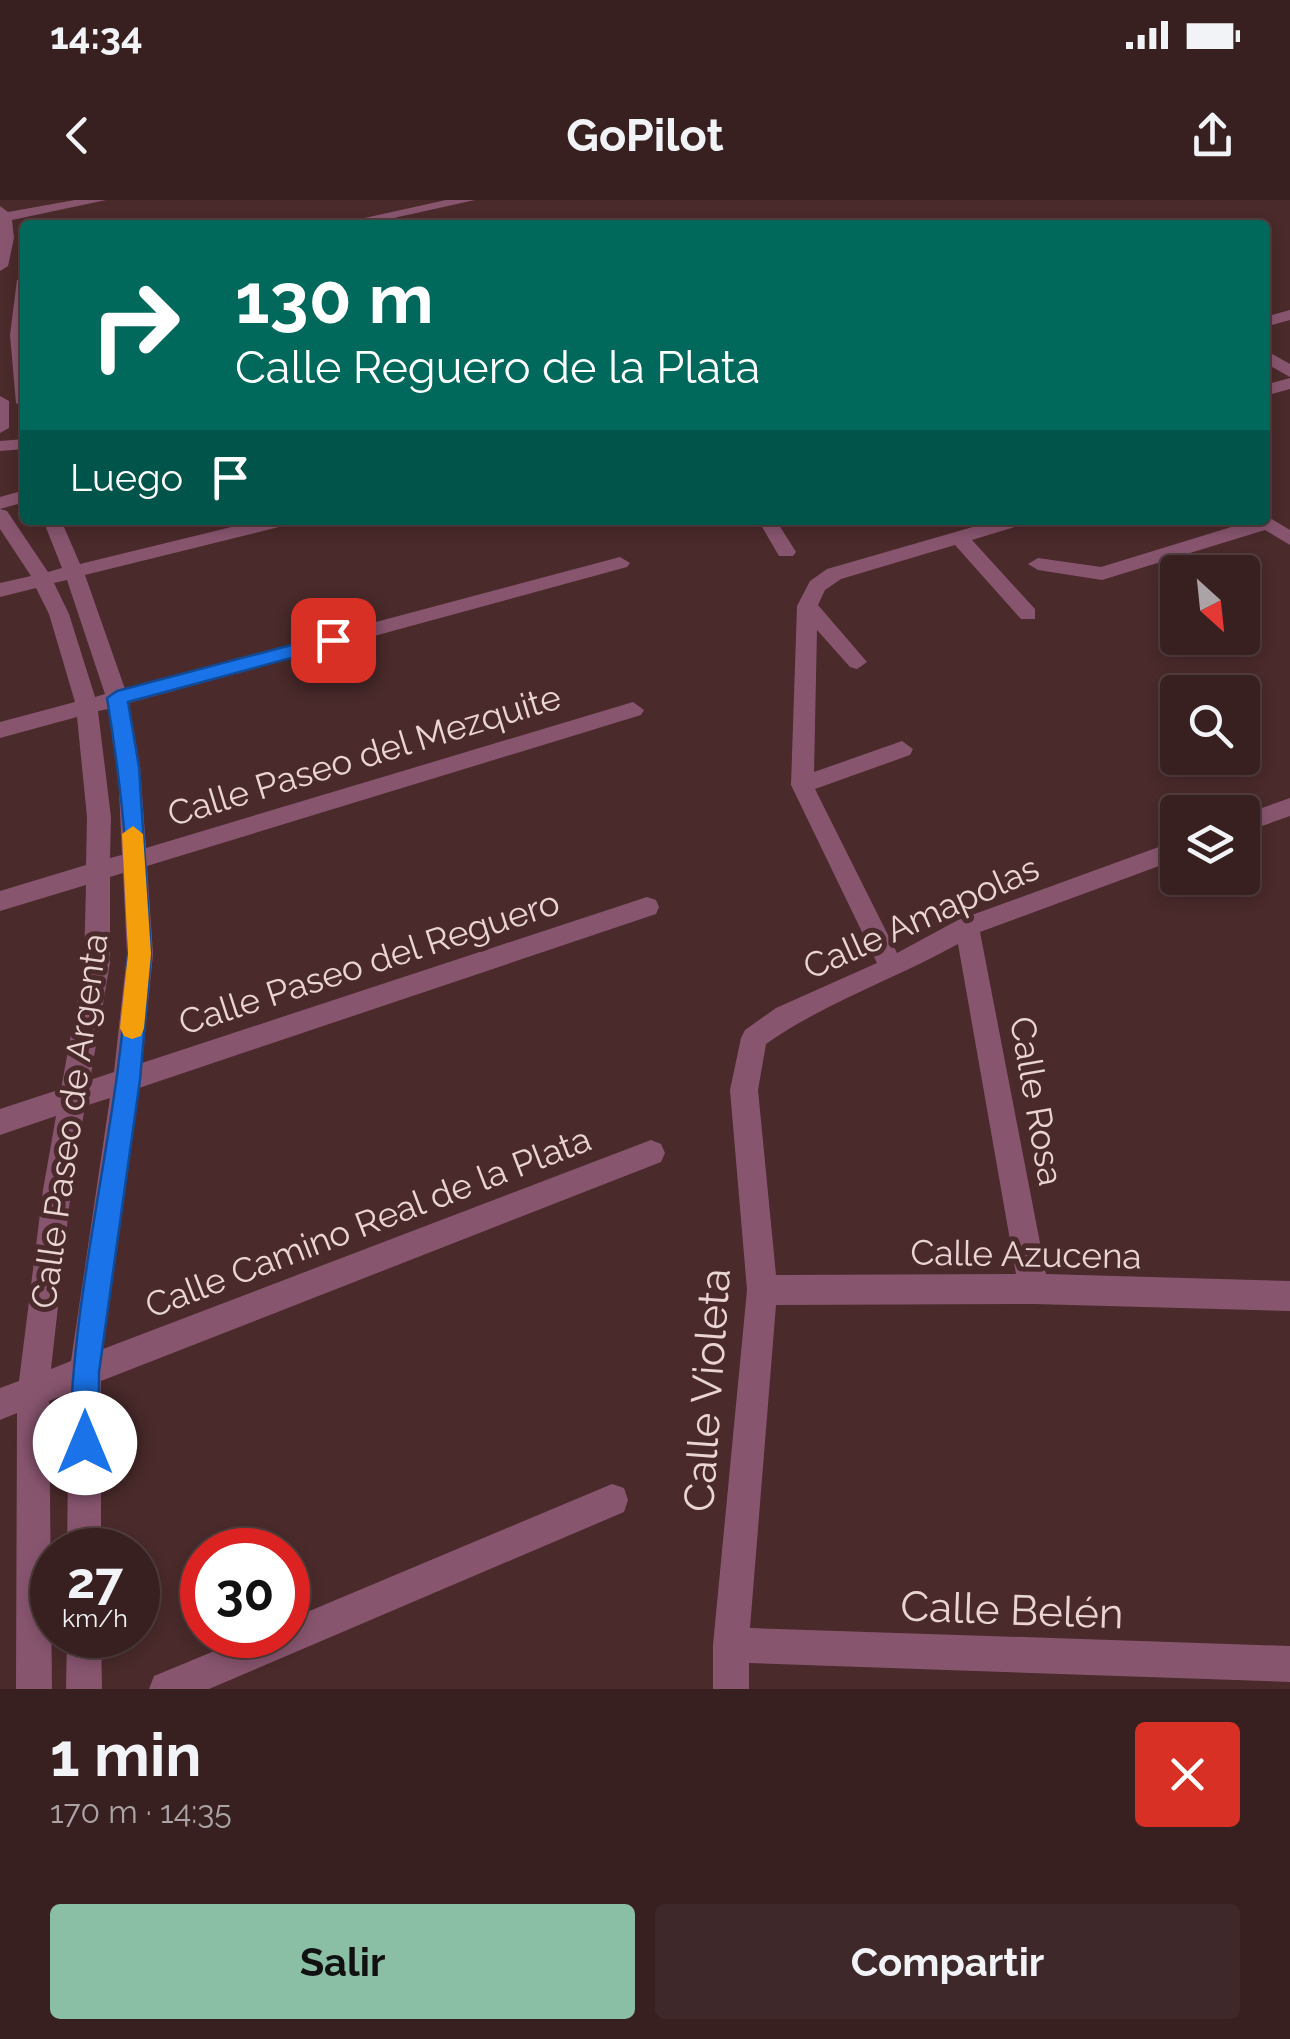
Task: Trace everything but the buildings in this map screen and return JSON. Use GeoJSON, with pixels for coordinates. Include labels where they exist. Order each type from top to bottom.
{"type":"FeatureCollection","features":[{"type":"Feature","properties":{"kind":"street"},"geometry":{"type":"LineString","coordinates":[[0,266],[7,240],[2,215],[98,200]]}},
{"type":"Feature","properties":{"kind":"street"},"geometry":{"type":"LineString","coordinates":[[366,220],[468,200]]}},
{"type":"Feature","properties":{"kind":"street"},"geometry":{"type":"LineString","coordinates":[[20,312],[20,348]]}},
{"type":"Feature","properties":{"kind":"street"},"geometry":{"type":"LineString","coordinates":[[0,401],[0,428]]}},
{"type":"Feature","properties":{"kind":"street","name":"Calle Paseo de Argenta"},"geometry":{"type":"LineString","coordinates":[[0,515],[20,539],[59,614],[86,706],[100,817],[97,963],[57,1190],[32,1392],[34,1689]]}},
{"type":"Feature","properties":{"kind":"street","name":"Calle Paseo de Argenta"},"geometry":{"type":"LineString","coordinates":[[54,525],[88,607],[117,698],[129,767],[140,954],[128,1080],[85,1372],[84,1528]]}},
{"type":"Feature","properties":{"kind":"street"},"geometry":{"type":"LineString","coordinates":[[0,590],[264,525]]}},
{"type":"Feature","properties":{"kind":"street"},"geometry":{"type":"LineString","coordinates":[[770,525],[786,552]]}},
{"type":"Feature","properties":{"kind":"street"},"geometry":{"type":"LineString","coordinates":[[892,968],[802,785],[812,596],[834,574],[1002,525]]}},
{"type":"Feature","properties":{"kind":"street"},"geometry":{"type":"LineString","coordinates":[[1038,564],[1102,574],[1256,525]]}},
{"type":"Feature","properties":{"kind":"street"},"geometry":{"type":"LineString","coordinates":[[960,538],[1028,614]]}},
{"type":"Feature","properties":{"kind":"street"},"geometry":{"type":"LineString","coordinates":[[0,730],[620,563]]}},
{"type":"Feature","properties":{"kind":"street"},"geometry":{"type":"LineString","coordinates":[[812,596],[857,662]]}},
{"type":"Feature","properties":{"kind":"street","name":"Calle Paseo del Mezquite"},"geometry":{"type":"LineString","coordinates":[[0,901],[633,710]]}},
{"type":"Feature","properties":{"kind":"street"},"geometry":{"type":"LineString","coordinates":[[802,785],[902,749]]}},
{"type":"Feature","properties":{"kind":"street"},"geometry":{"type":"LineString","coordinates":[[1260,818],[1290,807]]}},
{"type":"Feature","properties":{"kind":"street","name":"Calle Amapolas"},"geometry":{"type":"LineString","coordinates":[[754,1038],[785,1016],[892,968],[967,927],[1160,855]]}},
{"type":"Feature","properties":{"kind":"street","name":"Calle Paseo del Reguero"},"geometry":{"type":"LineString","coordinates":[[0,1122],[647,906]]}},
{"type":"Feature","properties":{"kind":"street","name":"Calle Rosa"},"geometry":{"type":"LineString","coordinates":[[967,927],[1034,1289]]}},
{"type":"Feature","properties":{"kind":"street","name":"Calle Violeta"},"geometry":{"type":"LineString","coordinates":[[731,1689],[731,1645],[762,1290],[744,1090],[754,1038]]}},
{"type":"Feature","properties":{"kind":"street","name":"Calle Camino Real de la Plata"},"geometry":{"type":"LineString","coordinates":[[0,1404],[651,1153]]}},
{"type":"Feature","properties":{"kind":"street","name":"Calle Azucena"},"geometry":{"type":"LineString","coordinates":[[762,1290],[1034,1289],[1290,1296]]}},
{"type":"Feature","properties":{"kind":"street"},"geometry":{"type":"LineString","coordinates":[[167,1689],[612,1500]]}},
{"type":"Feature","properties":{"kind":"street","name":"Calle Belén"},"geometry":{"type":"LineString","coordinates":[[731,1645],[1290,1664]]}},
{"type":"Feature","properties":{"kind":"street"},"geometry":{"type":"LineString","coordinates":[[84,1658],[84,1689]]}},
{"type":"Feature","properties":{"kind":"slow traffic"},"geometry":{"type":"LineString","coordinates":[[132,1028],[140,954],[133,834]]}},
{"type":"Feature","properties":{"kind":"route"},"geometry":{"type":"LineString","coordinates":[[85,1443],[85,1372],[128,1080],[140,954],[129,767],[117,698],[333,640]]}}]}
